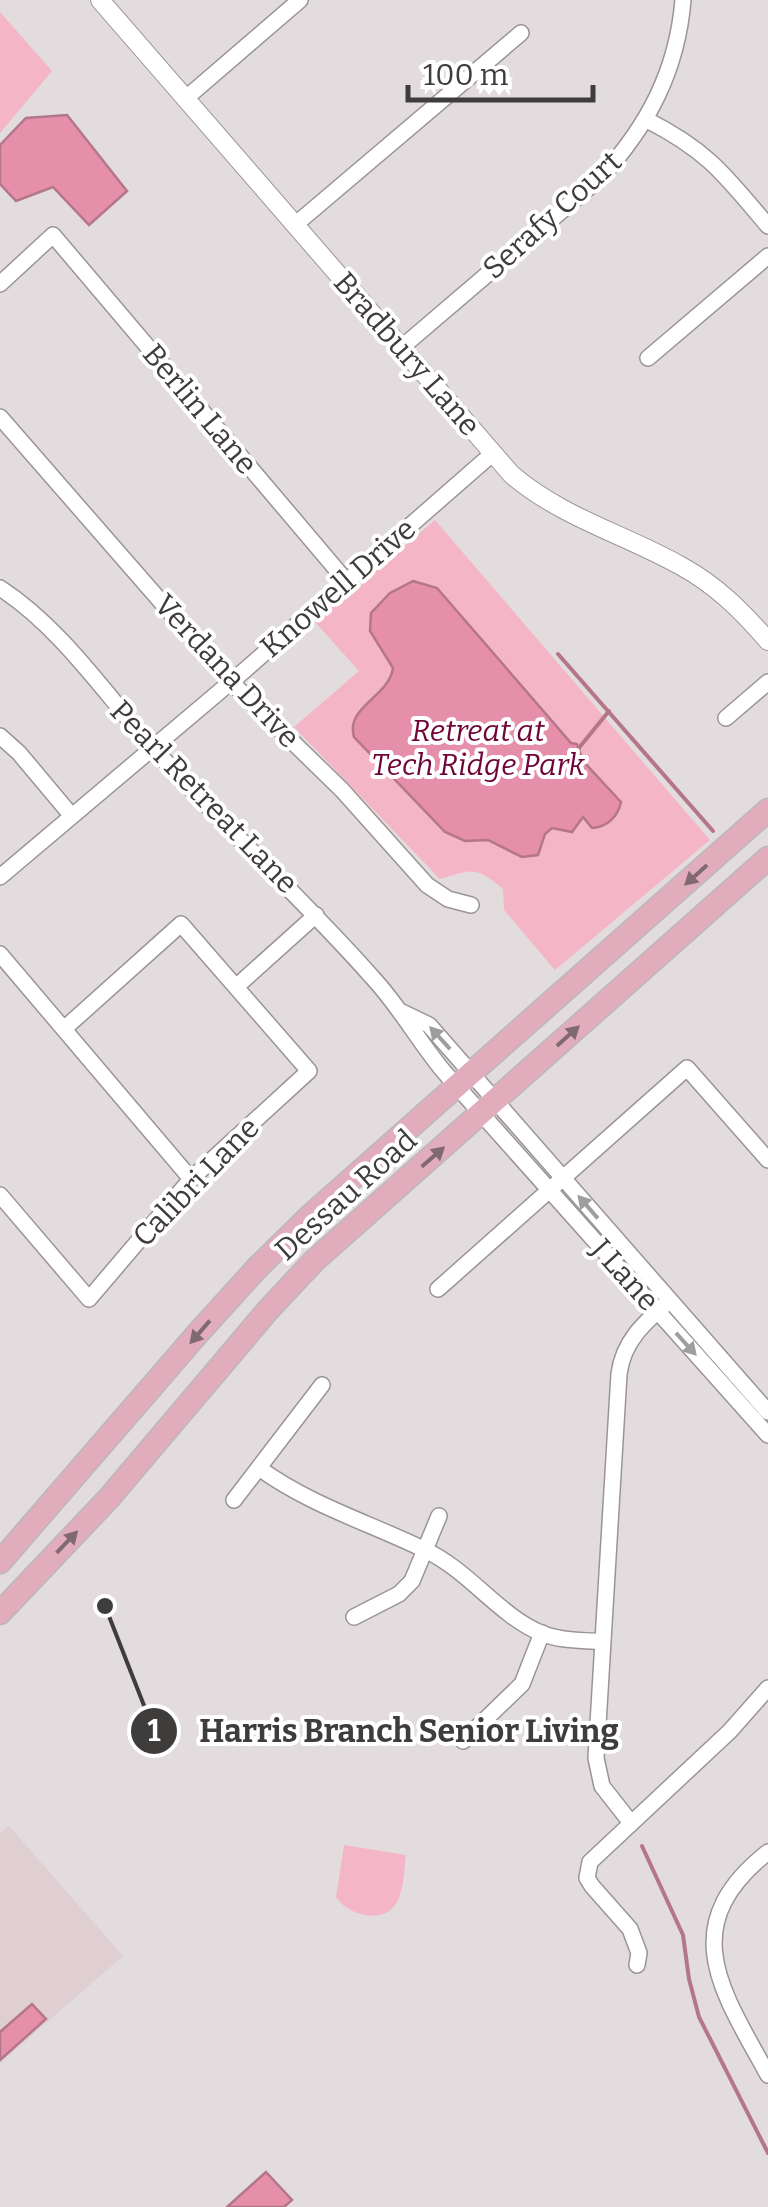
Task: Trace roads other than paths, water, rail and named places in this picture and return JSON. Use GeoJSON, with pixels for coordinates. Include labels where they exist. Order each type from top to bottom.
{"type":"FeatureCollection","features":[{"type":"Feature","properties":{"kind":"main road","name":"Dessau Road"},"geometry":{"type":"LineString","coordinates":[[0,1562],[224,1304],[311,1215],[768,810]]}},
{"type":"Feature","properties":{"kind":"main road","name":"Dessau Road"},"geometry":{"type":"LineString","coordinates":[[0,1613],[110,1498],[253,1327],[314,1262],[768,858]]}},
{"type":"Feature","properties":{"kind":"main road"},"geometry":{"type":"LineString","coordinates":[[224,1304],[253,1327]]}},
{"type":"Feature","properties":{"kind":"street","name":"Bradbury Lane"},"geometry":{"type":"LineString","coordinates":[[100,0],[492,454],[531,491],[559,510],[699,577],[733,602],[768,640]]}},
{"type":"Feature","properties":{"kind":"street"},"geometry":{"type":"LineString","coordinates":[[186,99],[300,0]]}},
{"type":"Feature","properties":{"kind":"street","name":"Serafy Court"},"geometry":{"type":"LineString","coordinates":[[401,348],[622,155],[647,120],[675,56],[684,0]]}},
{"type":"Feature","properties":{"kind":"street"},"geometry":{"type":"LineString","coordinates":[[296,224],[521,33]]}},
{"type":"Feature","properties":{"kind":"street"},"geometry":{"type":"LineString","coordinates":[[647,120],[685,140],[714,162],[768,226]]}},
{"type":"Feature","properties":{"kind":"street","name":"Berlin Lane"},"geometry":{"type":"LineString","coordinates":[[0,284],[53,236],[347,582]]}},
{"type":"Feature","properties":{"kind":"street"},"geometry":{"type":"LineString","coordinates":[[648,358],[768,256]]}},
{"type":"Feature","properties":{"kind":"street","name":"Verdana Drive"},"geometry":{"type":"LineString","coordinates":[[0,417],[231,682],[342,790],[427,884],[448,899],[471,905]]}},
{"type":"Feature","properties":{"kind":"street","name":"Knowell Drive"},"geometry":{"type":"LineString","coordinates":[[0,877],[492,454]]}},
{"type":"Feature","properties":{"kind":"street","name":"Pearl Retreat Lane"},"geometry":{"type":"LineString","coordinates":[[0,588],[51,630],[153,748],[316,916],[402,1012],[429,1026],[464,1080],[488,1108]]}},
{"type":"Feature","properties":{"kind":"street"},"geometry":{"type":"LineString","coordinates":[[726,718],[768,682]]}},
{"type":"Feature","properties":{"kind":"street"},"geometry":{"type":"LineString","coordinates":[[0,736],[70,816]]}},
{"type":"Feature","properties":{"kind":"street"},"geometry":{"type":"LineString","coordinates":[[65,1028],[181,924],[237,986],[316,916]]}},
{"type":"Feature","properties":{"kind":"street"},"geometry":{"type":"LineString","coordinates":[[0,954],[191,1178]]}},
{"type":"Feature","properties":{"kind":"street","name":"Calibri Lane"},"geometry":{"type":"LineString","coordinates":[[0,1195],[89,1299],[191,1178],[309,1070],[237,986]]}},
{"type":"Feature","properties":{"kind":"street"},"geometry":{"type":"LineString","coordinates":[[438,1289],[687,1068],[768,1160]]}},
{"type":"Feature","properties":{"kind":"street","name":"J Lane"},"geometry":{"type":"LineString","coordinates":[[488,1108],[563,1178],[768,1436]]}},
{"type":"Feature","properties":{"kind":"street","name":"J Lane"},"geometry":{"type":"LineString","coordinates":[[488,1108],[549,1191],[768,1412]]}},
{"type":"Feature","properties":{"kind":"street"},"geometry":{"type":"LineString","coordinates":[[631,1823],[608,1796],[598,1774],[602,1642],[620,1366],[638,1330],[663,1306]]}},
{"type":"Feature","properties":{"kind":"street"},"geometry":{"type":"LineString","coordinates":[[234,1500],[322,1385]]}},
{"type":"Feature","properties":{"kind":"street"},"geometry":{"type":"LineString","coordinates":[[259,1468],[316,1504],[424,1549],[471,1578],[508,1612],[542,1633],[602,1642]]}},
{"type":"Feature","properties":{"kind":"street"},"geometry":{"type":"LineString","coordinates":[[354,1617],[412,1582],[440,1516]]}},
{"type":"Feature","properties":{"kind":"street"},"geometry":{"type":"LineString","coordinates":[[463,1740],[522,1684],[542,1633]]}},
{"type":"Feature","properties":{"kind":"street"},"geometry":{"type":"LineString","coordinates":[[637,1965],[639,1953],[630,1930],[587,1878],[590,1862],[730,1731],[768,1688]]}},
{"type":"Feature","properties":{"kind":"street"},"geometry":{"type":"LineString","coordinates":[[768,1852],[731,1888],[722,1905],[714,1945],[718,1982],[762,2048],[768,2074]]}},
{"type":"Feature","properties":{"kind":"waterway"},"geometry":{"type":"LineString","coordinates":[[558,654],[713,831]]}},
{"type":"Feature","properties":{"kind":"waterway"},"geometry":{"type":"LineString","coordinates":[[578,749],[609,711]]}},
{"type":"Feature","properties":{"kind":"waterway"},"geometry":{"type":"LineString","coordinates":[[642,1846],[683,1935],[699,2017],[768,2153]]}},
{"type":"Feature","properties":{"kind":"place","name":"Harris Branch Senior Living"},"geometry":{"type":"Point","coordinates":[105,1606]}},
{"type":"Feature","properties":{"kind":"park label","name":"Retreat at Tech Ridge Park"},"geometry":{"type":"Point","coordinates":[478,748]}}]}
